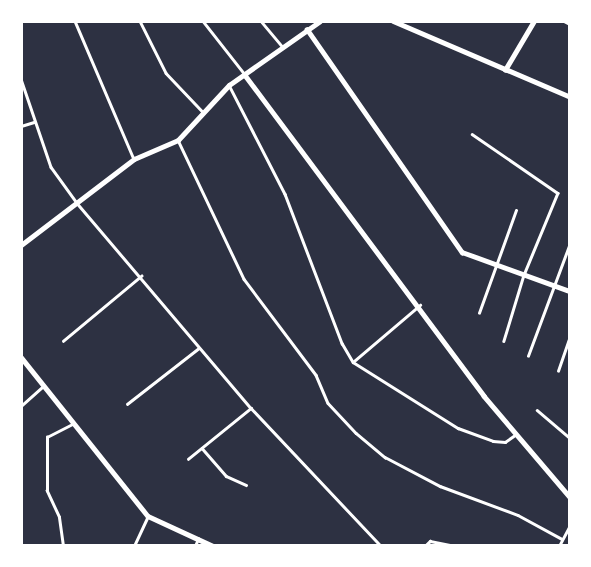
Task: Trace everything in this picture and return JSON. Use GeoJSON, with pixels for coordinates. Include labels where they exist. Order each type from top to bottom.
{"type":"FeatureCollection","features":[{"type":"Feature","properties":{"kind":"street"},"geometry":{"type":"LineString","coordinates":[[393,21],[570,97]]}},
{"type":"Feature","properties":{"kind":"street"},"geometry":{"type":"LineString","coordinates":[[505,70],[534,21]]}},
{"type":"Feature","properties":{"kind":"street"},"geometry":{"type":"LineString","coordinates":[[21,245],[134,159],[178,140],[229,85],[318,22]]}},
{"type":"Feature","properties":{"kind":"street"},"geometry":{"type":"LineString","coordinates":[[307,29],[462,252],[570,291]]}},
{"type":"Feature","properties":{"kind":"street"},"geometry":{"type":"LineString","coordinates":[[245,75],[517,434],[570,497]]}},
{"type":"Feature","properties":{"kind":"street"},"geometry":{"type":"LineString","coordinates":[[21,357],[148,516],[212,546]]}},
{"type":"Feature","properties":{"kind":"lane"},"geometry":{"type":"LineString","coordinates":[[75,21],[134,159]]}},
{"type":"Feature","properties":{"kind":"lane"},"geometry":{"type":"LineString","coordinates":[[140,21],[166,73],[204,113]]}},
{"type":"Feature","properties":{"kind":"lane"},"geometry":{"type":"LineString","coordinates":[[203,21],[245,75]]}},
{"type":"Feature","properties":{"kind":"lane"},"geometry":{"type":"LineString","coordinates":[[261,21],[283,47]]}},
{"type":"Feature","properties":{"kind":"lane"},"geometry":{"type":"LineString","coordinates":[[564,21],[570,24]]}},
{"type":"Feature","properties":{"kind":"lane"},"geometry":{"type":"LineString","coordinates":[[21,79],[51,167],[76,202],[251,408],[381,546]]}},
{"type":"Feature","properties":{"kind":"lane"},"geometry":{"type":"LineString","coordinates":[[229,85],[285,194],[353,362],[458,428],[493,441],[505,442],[517,434]]}},
{"type":"Feature","properties":{"kind":"lane"},"geometry":{"type":"LineString","coordinates":[[21,126],[34,122]]}},
{"type":"Feature","properties":{"kind":"lane"},"geometry":{"type":"LineString","coordinates":[[472,134],[558,193],[524,275],[504,341]]}},
{"type":"Feature","properties":{"kind":"lane"},"geometry":{"type":"LineString","coordinates":[[178,140],[244,279],[316,375],[328,403],[356,433],[385,457],[440,486],[518,515],[562,539]]}},
{"type":"Feature","properties":{"kind":"lane"},"geometry":{"type":"LineString","coordinates":[[479,313],[516,210]]}},
{"type":"Feature","properties":{"kind":"lane"},"geometry":{"type":"LineString","coordinates":[[528,356],[570,243]]}},
{"type":"Feature","properties":{"kind":"lane"},"geometry":{"type":"LineString","coordinates":[[63,341],[141,276]]}},
{"type":"Feature","properties":{"kind":"lane"},"geometry":{"type":"LineString","coordinates":[[353,362],[420,305]]}},
{"type":"Feature","properties":{"kind":"lane"},"geometry":{"type":"LineString","coordinates":[[558,371],[570,337]]}},
{"type":"Feature","properties":{"kind":"lane"},"geometry":{"type":"LineString","coordinates":[[127,404],[199,347]]}},
{"type":"Feature","properties":{"kind":"lane"},"geometry":{"type":"LineString","coordinates":[[21,406],[43,386]]}},
{"type":"Feature","properties":{"kind":"lane"},"geometry":{"type":"LineString","coordinates":[[188,458],[251,408]]}},
{"type":"Feature","properties":{"kind":"lane"},"geometry":{"type":"LineString","coordinates":[[537,410],[570,438]]}},
{"type":"Feature","properties":{"kind":"lane"},"geometry":{"type":"LineString","coordinates":[[63,546],[59,517],[47,491],[47,437],[73,424]]}},
{"type":"Feature","properties":{"kind":"lane"},"geometry":{"type":"LineString","coordinates":[[202,448],[226,476],[246,485]]}},
{"type":"Feature","properties":{"kind":"lane"},"geometry":{"type":"LineString","coordinates":[[134,546],[148,516]]}},
{"type":"Feature","properties":{"kind":"lane"},"geometry":{"type":"LineString","coordinates":[[559,546],[570,525]]}},
{"type":"Feature","properties":{"kind":"lane"},"geometry":{"type":"LineString","coordinates":[[195,546],[198,539]]}},
{"type":"Feature","properties":{"kind":"lane"},"geometry":{"type":"LineString","coordinates":[[425,546],[430,541],[455,546]]}}]}
